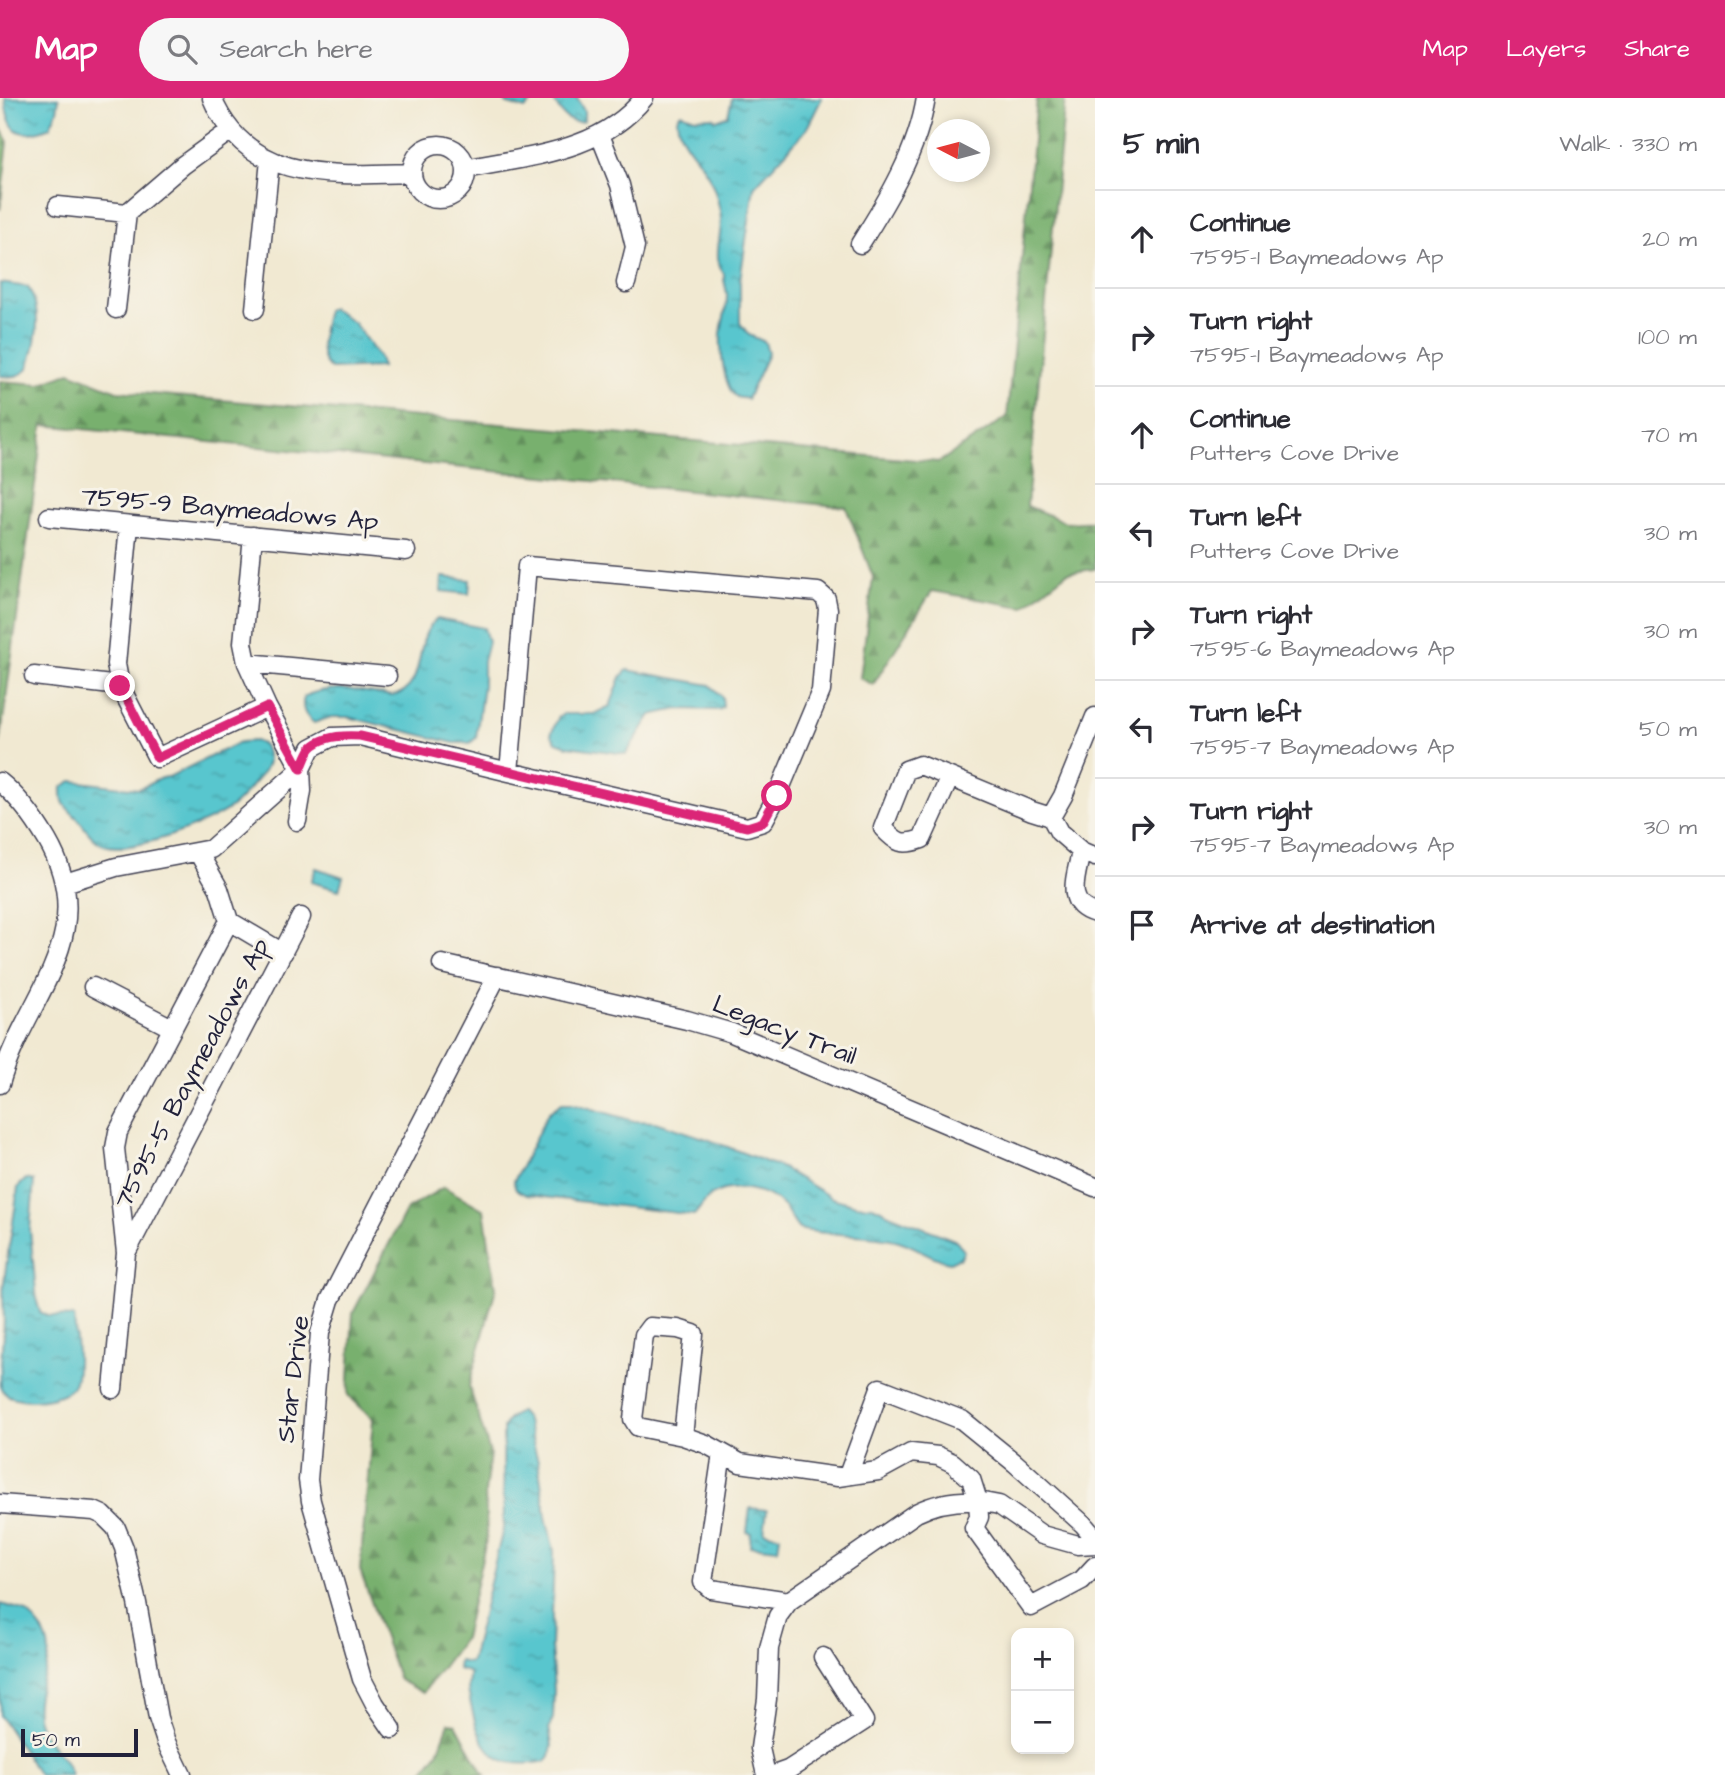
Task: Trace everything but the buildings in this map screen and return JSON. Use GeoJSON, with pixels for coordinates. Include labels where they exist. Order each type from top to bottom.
{"type":"FeatureCollection","features":[{"type":"Feature","properties":{"kind":"street"},"geometry":{"type":"LineString","coordinates":[[212,98],[231,130],[250,148],[295,170],[359,174],[411,173]]}},
{"type":"Feature","properties":{"kind":"street"},"geometry":{"type":"LineString","coordinates":[[466,169],[557,151],[600,135],[644,98]]}},
{"type":"Feature","properties":{"kind":"street"},"geometry":{"type":"LineString","coordinates":[[860,244],[883,208],[912,148],[926,98]]}},
{"type":"Feature","properties":{"kind":"street"},"geometry":{"type":"LineString","coordinates":[[116,309],[128,214],[183,165],[231,130]]}},
{"type":"Feature","properties":{"kind":"street"},"geometry":{"type":"LineString","coordinates":[[600,135],[620,185],[635,247],[626,283]]}},
{"type":"Feature","properties":{"kind":"street"},"geometry":{"type":"LineString","coordinates":[[434,145],[443,145],[459,153],[466,169],[466,178],[457,193],[440,200],[417,189],[411,173],[412,165],[420,152],[434,145]]}},
{"type":"Feature","properties":{"kind":"street"},"geometry":{"type":"LineString","coordinates":[[255,309],[270,160]]}},
{"type":"Feature","properties":{"kind":"street"},"geometry":{"type":"LineString","coordinates":[[58,206],[128,214]]}},
{"type":"Feature","properties":{"kind":"street","name":"7595-9 Baymeadows Ap"},"geometry":{"type":"LineString","coordinates":[[49,517],[406,551]]}},
{"type":"Feature","properties":{"kind":"street"},"geometry":{"type":"LineString","coordinates":[[129,525],[116,664],[120,686],[157,758],[267,707]]}},
{"type":"Feature","properties":{"kind":"street"},"geometry":{"type":"LineString","coordinates":[[253,536],[243,643],[247,663],[267,707],[301,769],[302,791],[297,821]]}},
{"type":"Feature","properties":{"kind":"street"},"geometry":{"type":"LineString","coordinates":[[65,883],[116,867],[211,849],[301,769],[311,748],[331,737],[345,735],[360,736],[509,772],[747,827],[763,822],[777,796],[821,691],[828,608],[826,599],[818,592],[527,566],[509,772]]}},
{"type":"Feature","properties":{"kind":"street"},"geometry":{"type":"LineString","coordinates":[[247,663],[387,676]]}},
{"type":"Feature","properties":{"kind":"street"},"geometry":{"type":"LineString","coordinates":[[34,676],[120,686]]}},
{"type":"Feature","properties":{"kind":"street"},"geometry":{"type":"LineString","coordinates":[[1051,817],[1063,796],[1095,717]]}},
{"type":"Feature","properties":{"kind":"street"},"geometry":{"type":"LineString","coordinates":[[950,777],[922,839],[908,844],[894,840],[883,828],[906,770],[920,765],[1051,817],[1059,832],[1088,854],[1074,893],[1077,902],[1085,910],[1095,913]]}},
{"type":"Feature","properties":{"kind":"street"},"geometry":{"type":"LineString","coordinates":[[0,782],[12,791],[34,819],[54,852],[65,883],[67,916],[59,956],[7,1063],[0,1084]]}},
{"type":"Feature","properties":{"kind":"street"},"geometry":{"type":"LineString","coordinates":[[198,852],[219,889],[229,921],[283,953]]}},
{"type":"Feature","properties":{"kind":"street","name":"7595-5 Baymeadows Ap"},"geometry":{"type":"LineString","coordinates":[[127,1252],[301,917]]}},
{"type":"Feature","properties":{"kind":"street"},"geometry":{"type":"LineString","coordinates":[[113,1389],[127,1252],[116,1140],[121,1124],[229,921]]}},
{"type":"Feature","properties":{"kind":"street","name":"Legacy Trail"},"geometry":{"type":"LineString","coordinates":[[442,964],[732,1032],[1095,1187]]}},
{"type":"Feature","properties":{"kind":"street","name":"Star Drive"},"geometry":{"type":"LineString","coordinates":[[392,1729],[362,1679],[311,1500],[308,1459],[320,1333],[330,1300],[498,976]]}},
{"type":"Feature","properties":{"kind":"street"},"geometry":{"type":"LineString","coordinates":[[93,987],[172,1028]]}},
{"type":"Feature","properties":{"kind":"street"},"geometry":{"type":"LineString","coordinates":[[683,1436],[694,1334],[677,1329],[650,1327],[644,1335],[633,1419],[638,1427],[683,1436],[740,1464],[838,1477],[878,1471],[911,1453],[938,1456],[953,1463],[971,1479],[978,1501],[979,1517],[974,1528],[1031,1607],[1082,1580],[1095,1566]]}},
{"type":"Feature","properties":{"kind":"street"},"geometry":{"type":"LineString","coordinates":[[848,1475],[880,1388],[962,1420],[1015,1463],[1095,1538]]}},
{"type":"Feature","properties":{"kind":"street"},"geometry":{"type":"LineString","coordinates":[[722,1453],[703,1582],[711,1590],[789,1601]]}},
{"type":"Feature","properties":{"kind":"street"},"geometry":{"type":"LineString","coordinates":[[766,1775],[760,1748],[767,1699],[769,1648],[778,1616],[789,1601],[916,1513],[948,1502],[978,1501],[999,1505],[1042,1535],[1078,1545],[1095,1544]]}},
{"type":"Feature","properties":{"kind":"street"},"geometry":{"type":"LineString","coordinates":[[0,1504],[94,1511],[103,1515],[116,1528],[124,1548],[137,1603],[158,1718],[182,1775]]}},
{"type":"Feature","properties":{"kind":"street"},"geometry":{"type":"LineString","coordinates":[[774,1775],[788,1770],[864,1721],[823,1657]]}},
{"type":"Feature","properties":{"kind":"green space"},"geometry":{"type":"Polygon","coordinates":[[[1037,98],[1065,98],[1027,506],[1068,523],[1095,521],[1095,569],[1067,573],[1023,607],[932,591],[873,685],[860,678],[873,577],[846,507],[43,425],[0,743],[0,381],[40,384],[70,372],[117,391],[939,462],[1007,417],[1037,98]]]}},
{"type":"Feature","properties":{"kind":"green space"},"geometry":{"type":"Polygon","coordinates":[[[0,127],[8,142],[0,210],[0,127]]]}},
{"type":"Feature","properties":{"kind":"green space"},"geometry":{"type":"Polygon","coordinates":[[[444,1187],[484,1210],[496,1288],[469,1386],[490,1453],[485,1493],[487,1536],[464,1638],[423,1693],[399,1680],[360,1570],[373,1419],[348,1395],[353,1313],[407,1209],[444,1187]]]}},
{"type":"Feature","properties":{"kind":"green space"},"geometry":{"type":"Polygon","coordinates":[[[449,1723],[456,1724],[486,1775],[420,1775],[438,1752],[449,1723]]]}},
{"type":"Feature","properties":{"kind":"water"},"geometry":{"type":"Polygon","coordinates":[[[5,98],[59,98],[50,127],[22,133],[12,125],[5,98]]]}},
{"type":"Feature","properties":{"kind":"water"},"geometry":{"type":"Polygon","coordinates":[[[503,98],[533,98],[525,109],[507,104],[503,98]]]}},
{"type":"Feature","properties":{"kind":"water"},"geometry":{"type":"Polygon","coordinates":[[[553,98],[577,98],[584,111],[584,121],[568,119],[553,98]]]}},
{"type":"Feature","properties":{"kind":"water"},"geometry":{"type":"Polygon","coordinates":[[[732,98],[822,98],[806,130],[754,187],[740,280],[740,323],[749,335],[765,342],[768,354],[747,399],[733,393],[726,378],[722,358],[721,334],[727,296],[724,274],[718,259],[721,227],[719,205],[708,175],[682,137],[677,118],[681,113],[695,118],[713,117],[716,120],[728,116],[732,98]]]}},
{"type":"Feature","properties":{"kind":"water"},"geometry":{"type":"Polygon","coordinates":[[[0,283],[28,287],[36,306],[36,337],[28,368],[15,376],[0,376],[0,283]]]}},
{"type":"Feature","properties":{"kind":"water"},"geometry":{"type":"Polygon","coordinates":[[[331,308],[354,323],[378,356],[382,367],[331,369],[326,364],[322,342],[327,310],[331,308]]]}},
{"type":"Feature","properties":{"kind":"water"},"geometry":{"type":"Polygon","coordinates":[[[442,577],[470,580],[469,594],[441,591],[442,577]]]}},
{"type":"Feature","properties":{"kind":"water"},"geometry":{"type":"Polygon","coordinates":[[[437,619],[484,628],[488,642],[483,661],[483,685],[476,738],[470,743],[454,743],[348,717],[331,717],[314,723],[306,715],[303,709],[304,697],[314,692],[347,689],[392,696],[404,691],[416,673],[429,627],[437,619]]]}},
{"type":"Feature","properties":{"kind":"water"},"geometry":{"type":"Polygon","coordinates":[[[627,670],[710,685],[722,697],[723,707],[719,710],[678,709],[651,715],[626,754],[556,742],[551,734],[559,716],[594,714],[610,706],[621,677],[627,670]]]}},
{"type":"Feature","properties":{"kind":"water"},"geometry":{"type":"Polygon","coordinates":[[[255,741],[264,745],[268,761],[243,797],[225,811],[172,835],[133,845],[104,845],[93,837],[63,802],[62,787],[72,781],[138,789],[240,742],[255,741]]]}},
{"type":"Feature","properties":{"kind":"water"},"geometry":{"type":"Polygon","coordinates":[[[316,868],[343,877],[339,890],[311,882],[316,868]]]}},
{"type":"Feature","properties":{"kind":"water"},"geometry":{"type":"Polygon","coordinates":[[[562,1103],[572,1103],[634,1121],[655,1122],[707,1139],[782,1168],[832,1198],[856,1205],[873,1206],[957,1241],[964,1251],[960,1259],[950,1262],[887,1238],[799,1229],[776,1200],[749,1189],[720,1191],[709,1197],[694,1215],[522,1193],[516,1189],[514,1181],[548,1113],[562,1103]]]}},
{"type":"Feature","properties":{"kind":"water"},"geometry":{"type":"Polygon","coordinates":[[[26,1179],[34,1181],[30,1230],[37,1302],[40,1312],[48,1316],[74,1317],[77,1353],[77,1372],[73,1386],[59,1395],[37,1400],[14,1398],[1,1388],[4,1282],[18,1187],[26,1179]]]}},
{"type":"Feature","properties":{"kind":"water"},"geometry":{"type":"Polygon","coordinates":[[[520,1411],[526,1418],[538,1461],[554,1551],[551,1646],[554,1690],[553,1718],[549,1728],[552,1745],[550,1756],[546,1761],[520,1764],[500,1759],[485,1745],[471,1704],[469,1672],[458,1669],[459,1661],[471,1661],[504,1525],[503,1428],[508,1420],[520,1411]]]}},
{"type":"Feature","properties":{"kind":"water"},"geometry":{"type":"Polygon","coordinates":[[[750,1508],[767,1510],[764,1532],[780,1536],[778,1549],[750,1546],[751,1533],[747,1532],[750,1508]]]}},
{"type":"Feature","properties":{"kind":"water"},"geometry":{"type":"Polygon","coordinates":[[[0,1604],[26,1612],[45,1636],[49,1647],[38,1694],[38,1721],[44,1736],[64,1760],[71,1775],[39,1775],[0,1716],[0,1604]]]}},
{"type":"Feature","properties":{"kind":"route"},"geometry":{"type":"LineString","coordinates":[[120,686],[157,758],[267,707],[301,769],[311,748],[331,737],[345,735],[360,736],[747,827],[763,822],[777,796]]}}]}
